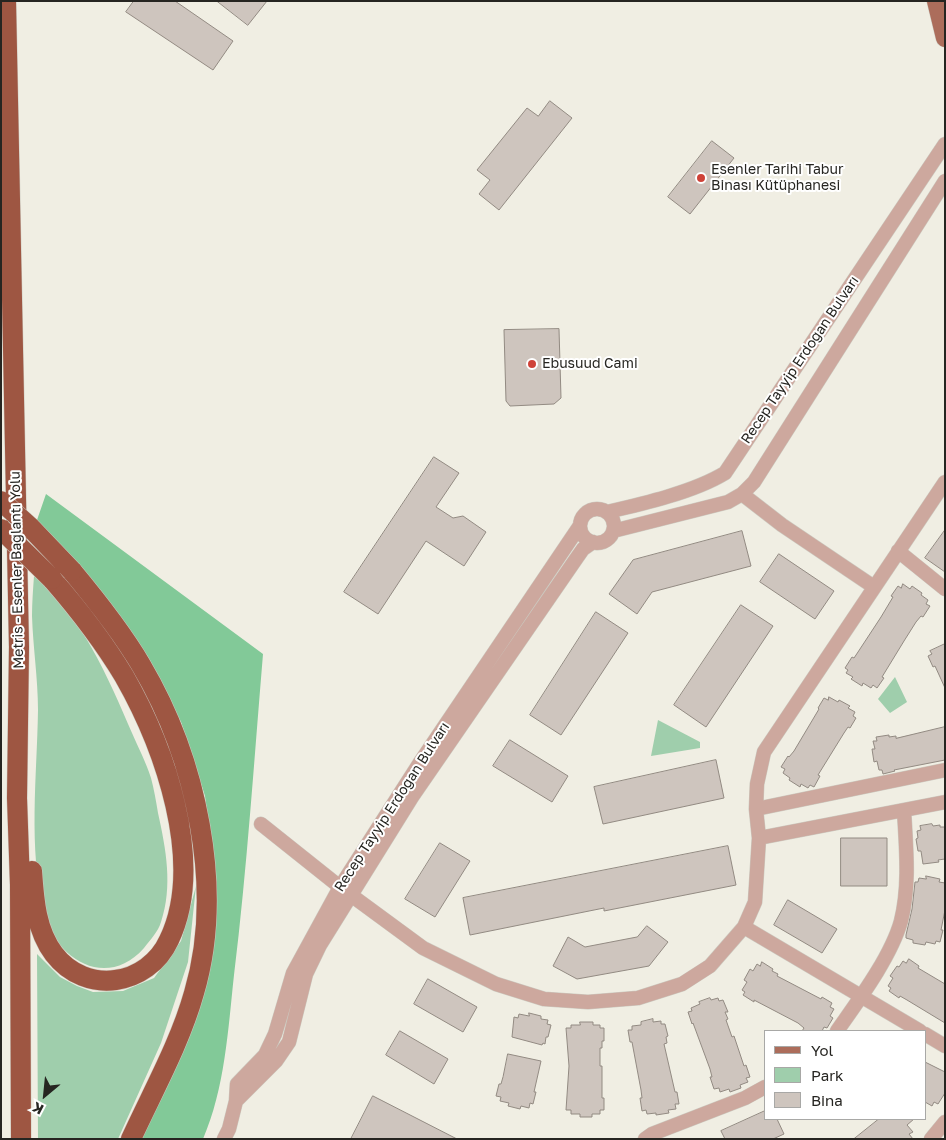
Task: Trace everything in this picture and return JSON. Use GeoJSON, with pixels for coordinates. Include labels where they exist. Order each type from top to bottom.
{"type":"FeatureCollection","features":[{"type":"Feature","properties":{"kind":"highway","name":"Metris - Esenler Bağlantı Yolu"},"geometry":{"type":"LineString","coordinates":[[6,1],[19,637],[17,798],[20,885],[21,1139]]}},
{"type":"Feature","properties":{"kind":"highway"},"geometry":{"type":"LineString","coordinates":[[1,502],[30,527],[72,571],[119,630],[142,666],[165,713],[191,785],[199,819],[204,850],[207,906],[198,980],[178,1038],[131,1139]]}},
{"type":"Feature","properties":{"kind":"highway"},"geometry":{"type":"LineString","coordinates":[[1,529],[52,579],[91,627],[123,675],[136,699],[157,748],[174,803],[182,842],[184,870],[183,892],[178,918],[169,942],[157,960],[141,972],[122,980],[101,981],[80,976],[54,954],[46,942],[36,912],[30,852],[17,798]]}},
{"type":"Feature","properties":{"kind":"main road"},"geometry":{"type":"LineString","coordinates":[[936,1],[945,38]]}},
{"type":"Feature","properties":{"kind":"street","name":"Recep Tayyip Erdoğan Bulvarı"},"geometry":{"type":"LineString","coordinates":[[607,512],[640,504],[712,481],[724,473],[945,144]]}},
{"type":"Feature","properties":{"kind":"street","name":"Recep Tayyip Erdoğan Bulvarı"},"geometry":{"type":"LineString","coordinates":[[613,531],[728,502],[742,494],[754,482],[945,181]]}},
{"type":"Feature","properties":{"kind":"street"},"geometry":{"type":"LineString","coordinates":[[261,824],[346,891],[433,954],[496,984],[544,999],[588,1002],[638,998],[682,984],[710,966],[744,927],[755,902],[759,838],[756,809],[757,784],[764,752],[945,482]]}},
{"type":"Feature","properties":{"kind":"street"},"geometry":{"type":"LineString","coordinates":[[742,494],[782,525],[874,587]]}},
{"type":"Feature","properties":{"kind":"street"},"geometry":{"type":"LineString","coordinates":[[594,509],[607,512],[612,517],[614,524],[610,537],[604,542],[594,542],[585,538],[579,527],[580,520],[588,511],[594,509]]}},
{"type":"Feature","properties":{"kind":"street","name":"Recep Tayyip Erdoğan Bulvarı"},"geometry":{"type":"LineString","coordinates":[[236,1100],[276,1061],[289,1042],[306,974],[346,891],[419,764],[579,527]]}},
{"type":"Feature","properties":{"kind":"street","name":"Recep Tayyip Erdoğan Bulvarı"},"geometry":{"type":"LineString","coordinates":[[224,1139],[229,1129],[236,1100],[237,1084],[265,1056],[275,1034],[293,973],[346,891],[576,558],[594,542]]}},
{"type":"Feature","properties":{"kind":"street"},"geometry":{"type":"LineString","coordinates":[[898,551],[945,588]]}},
{"type":"Feature","properties":{"kind":"street"},"geometry":{"type":"LineString","coordinates":[[756,809],[945,770]]}},
{"type":"Feature","properties":{"kind":"street"},"geometry":{"type":"LineString","coordinates":[[759,838],[945,802]]}},
{"type":"Feature","properties":{"kind":"street"},"geometry":{"type":"LineString","coordinates":[[838,1030],[862,996],[890,948],[901,919],[907,869],[904,810]]}},
{"type":"Feature","properties":{"kind":"street"},"geometry":{"type":"LineString","coordinates":[[744,927],[918,1030]]}},
{"type":"Feature","properties":{"kind":"street"},"geometry":{"type":"LineString","coordinates":[[926,1035],[945,1046]]}},
{"type":"Feature","properties":{"kind":"street"},"geometry":{"type":"LineString","coordinates":[[645,1139],[652,1134],[745,1098],[764,1088]]}},
{"type":"Feature","properties":{"kind":"street"},"geometry":{"type":"LineString","coordinates":[[931,1139],[945,1122]]}},
{"type":"Feature","properties":{"kind":"green space"},"geometry":{"type":"Polygon","coordinates":[[[46,494],[263,654],[247,855],[225,1058],[216,1100],[203,1139],[139,1139],[187,1033],[215,878],[205,796],[181,722],[124,622],[37,520],[46,494]]]}},
{"type":"Feature","properties":{"kind":"green space"},"geometry":{"type":"Polygon","coordinates":[[[34,576],[65,608],[92,648],[144,760],[154,791],[164,840],[167,868],[165,908],[158,929],[144,948],[130,960],[114,967],[99,968],[85,964],[71,956],[59,944],[50,930],[44,913],[36,863],[35,837],[38,710],[32,616],[34,576]]]}},
{"type":"Feature","properties":{"kind":"green space"},"geometry":{"type":"Polygon","coordinates":[[[895,677],[907,702],[890,713],[878,699],[895,677]]]}},
{"type":"Feature","properties":{"kind":"green space"},"geometry":{"type":"Polygon","coordinates":[[[658,720],[700,742],[700,748],[651,756],[658,720]]]}},
{"type":"Feature","properties":{"kind":"green space"},"geometry":{"type":"Polygon","coordinates":[[[196,886],[188,962],[161,1043],[118,1139],[38,1139],[37,954],[60,977],[93,992],[123,991],[154,978],[181,941],[196,886]]]}},
{"type":"Feature","properties":{"kind":"building"},"geometry":{"type":"Polygon","coordinates":[[[134,1],[175,1],[233,41],[213,70],[126,12],[134,1]]]}},
{"type":"Feature","properties":{"kind":"building"},"geometry":{"type":"Polygon","coordinates":[[[217,1],[267,1],[248,25],[217,1]]]}},
{"type":"Feature","properties":{"kind":"building"},"geometry":{"type":"Polygon","coordinates":[[[550,101],[572,118],[499,210],[479,194],[490,180],[477,170],[527,108],[538,116],[550,101]]]}},
{"type":"Feature","properties":{"kind":"building","name":"Esenler Tarihi Tabur Binası Kütüphanesi"},"geometry":{"type":"Polygon","coordinates":[[[712,141],[734,158],[690,214],[668,197],[712,141]]]}},
{"type":"Feature","properties":{"kind":"building","name":"Ebusuud Cami"},"geometry":{"type":"Polygon","coordinates":[[[559,329],[561,398],[554,404],[510,406],[506,401],[504,330],[559,329]]]}},
{"type":"Feature","properties":{"kind":"building"},"geometry":{"type":"Polygon","coordinates":[[[434,457],[459,473],[436,507],[453,518],[463,516],[486,532],[464,566],[426,541],[378,614],[344,592],[434,457]]]}},
{"type":"Feature","properties":{"kind":"building"},"geometry":{"type":"Polygon","coordinates":[[[945,530],[945,572],[925,558],[945,530]]]}},
{"type":"Feature","properties":{"kind":"building"},"geometry":{"type":"Polygon","coordinates":[[[742,531],[751,566],[652,592],[637,614],[609,594],[633,560],[742,531]]]}},
{"type":"Feature","properties":{"kind":"building"},"geometry":{"type":"Polygon","coordinates":[[[779,554],[834,591],[815,619],[760,582],[779,554]]]}},
{"type":"Feature","properties":{"kind":"building"},"geometry":{"type":"Polygon","coordinates":[[[903,584],[910,589],[912,586],[922,593],[921,595],[928,600],[926,604],[930,606],[923,617],[921,616],[916,622],[877,688],[873,685],[871,688],[863,683],[862,686],[851,679],[853,677],[846,673],[848,670],[845,668],[852,657],[854,658],[881,617],[893,597],[891,596],[898,586],[901,588],[903,584]]]}},
{"type":"Feature","properties":{"kind":"building"},"geometry":{"type":"Polygon","coordinates":[[[741,605],[773,626],[706,727],[674,705],[741,605]]]}},
{"type":"Feature","properties":{"kind":"building"},"geometry":{"type":"Polygon","coordinates":[[[596,612],[628,633],[561,735],[530,715],[596,612]]]}},
{"type":"Feature","properties":{"kind":"building"},"geometry":{"type":"Polygon","coordinates":[[[945,644],[945,688],[928,656],[932,654],[930,651],[945,644]]]}},
{"type":"Feature","properties":{"kind":"building"},"geometry":{"type":"Polygon","coordinates":[[[829,697],[850,706],[848,708],[855,712],[853,716],[856,718],[850,728],[848,727],[818,775],[820,776],[814,787],[810,785],[808,788],[801,784],[800,787],[789,780],[790,778],[783,773],[785,769],[781,767],[788,756],[794,751],[824,698],[828,700],[829,697]]]}},
{"type":"Feature","properties":{"kind":"building"},"geometry":{"type":"Polygon","coordinates":[[[945,727],[945,760],[883,774],[882,770],[879,770],[877,761],[874,762],[872,749],[875,749],[873,741],[877,741],[876,737],[889,735],[889,737],[896,736],[896,738],[945,727]]]}},
{"type":"Feature","properties":{"kind":"building"},"geometry":{"type":"Polygon","coordinates":[[[510,740],[568,776],[552,802],[493,766],[510,740]]]}},
{"type":"Feature","properties":{"kind":"building"},"geometry":{"type":"Polygon","coordinates":[[[716,760],[724,798],[603,824],[594,787],[716,760]]]}},
{"type":"Feature","properties":{"kind":"building"},"geometry":{"type":"Polygon","coordinates":[[[932,824],[933,826],[940,825],[940,827],[945,827],[945,859],[938,860],[939,862],[923,864],[921,851],[918,851],[917,831],[921,830],[920,826],[932,824]]]}},
{"type":"Feature","properties":{"kind":"building"},"geometry":{"type":"Polygon","coordinates":[[[841,838],[887,838],[887,886],[841,886],[841,838]]]}},
{"type":"Feature","properties":{"kind":"building"},"geometry":{"type":"Polygon","coordinates":[[[440,843],[470,861],[435,917],[405,899],[440,843]]]}},
{"type":"Feature","properties":{"kind":"building"},"geometry":{"type":"Polygon","coordinates":[[[728,846],[736,885],[604,911],[604,908],[470,935],[463,898],[728,846]]]}},
{"type":"Feature","properties":{"kind":"building"},"geometry":{"type":"Polygon","coordinates":[[[926,876],[940,879],[939,882],[945,883],[945,910],[940,942],[936,941],[935,944],[926,942],[925,945],[913,943],[913,940],[906,938],[906,935],[912,909],[915,882],[918,882],[919,878],[926,879],[926,876]]]}},
{"type":"Feature","properties":{"kind":"building"},"geometry":{"type":"Polygon","coordinates":[[[788,900],[837,929],[822,953],[774,925],[788,900]]]}},
{"type":"Feature","properties":{"kind":"building"},"geometry":{"type":"Polygon","coordinates":[[[647,926],[668,942],[649,966],[577,979],[553,966],[568,937],[585,947],[637,937],[647,926]]]}},
{"type":"Feature","properties":{"kind":"building"},"geometry":{"type":"Polygon","coordinates":[[[909,959],[919,966],[918,968],[945,984],[945,1023],[889,991],[891,988],[888,986],[893,978],[890,976],[897,966],[899,967],[903,961],[906,963],[909,959]]]}},
{"type":"Feature","properties":{"kind":"building"},"geometry":{"type":"Polygon","coordinates":[[[762,962],[773,969],[772,971],[778,974],[777,976],[832,1003],[830,1007],[834,1009],[830,1016],[833,1018],[827,1028],[824,1027],[822,1030],[803,1030],[804,1028],[798,1023],[743,995],[745,992],[742,990],[747,982],[744,980],[750,969],[753,971],[757,964],[760,966],[762,962]]]}},
{"type":"Feature","properties":{"kind":"building"},"geometry":{"type":"Polygon","coordinates":[[[428,979],[477,1007],[463,1032],[414,1004],[428,979]]]}},
{"type":"Feature","properties":{"kind":"building"},"geometry":{"type":"Polygon","coordinates":[[[710,998],[711,1000],[718,998],[719,1001],[723,1000],[728,1012],[725,1012],[728,1019],[726,1020],[750,1077],[746,1078],[748,1082],[740,1085],[741,1088],[730,1092],[729,1089],[720,1092],[719,1088],[714,1089],[710,1077],[712,1077],[710,1069],[688,1012],[692,1011],[691,1008],[700,1004],[699,1002],[710,998]]]}},
{"type":"Feature","properties":{"kind":"building"},"geometry":{"type":"Polygon","coordinates":[[[529,1013],[541,1016],[541,1019],[548,1020],[547,1024],[551,1025],[545,1044],[543,1043],[542,1045],[512,1037],[514,1017],[518,1018],[519,1014],[529,1016],[529,1013]]]}},
{"type":"Feature","properties":{"kind":"building"},"geometry":{"type":"Polygon","coordinates":[[[653,1019],[653,1022],[661,1021],[661,1024],[665,1024],[668,1036],[666,1037],[667,1043],[664,1044],[679,1104],[675,1104],[676,1109],[668,1110],[669,1113],[656,1115],[656,1113],[647,1114],[646,1110],[642,1111],[641,1090],[628,1030],[632,1030],[632,1026],[641,1025],[641,1022],[653,1019]]]}},
{"type":"Feature","properties":{"kind":"building"},"geometry":{"type":"Polygon","coordinates":[[[580,1022],[593,1022],[593,1025],[600,1025],[600,1028],[604,1028],[604,1041],[602,1041],[602,1048],[600,1048],[600,1066],[602,1066],[604,1110],[600,1110],[600,1114],[592,1114],[592,1117],[580,1117],[580,1114],[571,1114],[571,1110],[566,1110],[569,1066],[566,1028],[571,1028],[571,1025],[580,1025],[580,1022]]]}},
{"type":"Feature","properties":{"kind":"building"},"geometry":{"type":"Polygon","coordinates":[[[400,1031],[448,1059],[434,1084],[386,1055],[400,1031]]]}},
{"type":"Feature","properties":{"kind":"building"},"geometry":{"type":"Polygon","coordinates":[[[508,1054],[541,1061],[533,1104],[530,1103],[529,1108],[521,1106],[520,1109],[508,1106],[509,1103],[500,1101],[501,1097],[496,1096],[499,1084],[501,1084],[508,1054]]]}},
{"type":"Feature","properties":{"kind":"building"},"geometry":{"type":"Polygon","coordinates":[[[926,1062],[945,1072],[945,1093],[938,1104],[934,1102],[932,1106],[926,1103],[926,1062]]]}},
{"type":"Feature","properties":{"kind":"building"},"geometry":{"type":"Polygon","coordinates":[[[373,1096],[457,1139],[351,1139],[373,1096]]]}},
{"type":"Feature","properties":{"kind":"building"},"geometry":{"type":"Polygon","coordinates":[[[764,1111],[764,1120],[777,1120],[784,1134],[773,1139],[725,1139],[721,1131],[764,1111]]]}},
{"type":"Feature","properties":{"kind":"building"},"geometry":{"type":"Polygon","coordinates":[[[878,1120],[913,1120],[907,1125],[913,1132],[909,1134],[913,1139],[854,1139],[878,1120]]]}},
{"type":"Feature","properties":{"kind":"place","name":"Esenler Tarihi Tabur Binası Kütüphanesi"},"geometry":{"type":"Point","coordinates":[701,178]}},
{"type":"Feature","properties":{"kind":"place","name":"Ebusuud Cami"},"geometry":{"type":"Point","coordinates":[532,364]}}]}
